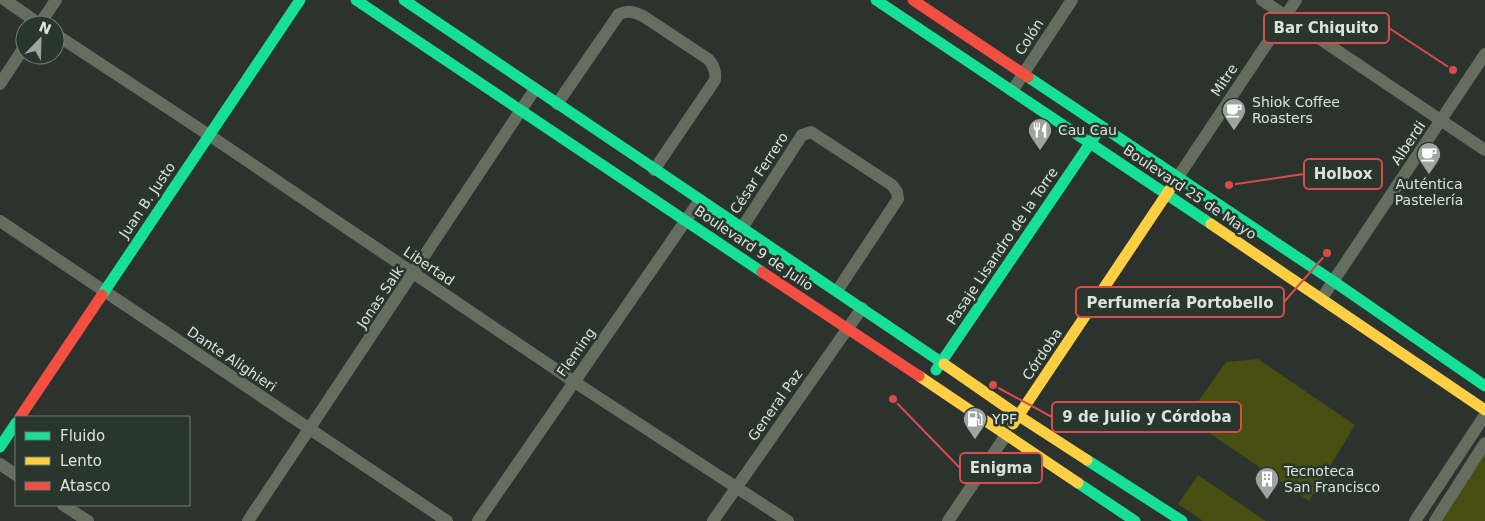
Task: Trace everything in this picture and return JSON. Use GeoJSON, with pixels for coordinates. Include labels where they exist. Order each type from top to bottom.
{"type":"FeatureCollection","features":[{"type":"Feature","properties":{"kind":"main road","name":"Juan B. Justo"},"geometry":{"type":"LineString","coordinates":[[21,416],[300,0]]}},
{"type":"Feature","properties":{"kind":"main road","name":"Boulevard 9 de Julio"},"geometry":{"type":"LineString","coordinates":[[356,0],[1135,521]]}},
{"type":"Feature","properties":{"kind":"main road","name":"Boulevard 9 de Julio"},"geometry":{"type":"LineString","coordinates":[[404,0],[942,362],[1019,416],[1182,521]]}},
{"type":"Feature","properties":{"kind":"main road","name":"Boulevard 25 de Mayo"},"geometry":{"type":"LineString","coordinates":[[876,0],[1322,298],[1485,410]]}},
{"type":"Feature","properties":{"kind":"main road","name":"Boulevard 25 de Mayo"},"geometry":{"type":"LineString","coordinates":[[913,0],[1333,281],[1485,386]]}},
{"type":"Feature","properties":{"kind":"main road","name":"Pasaje Lisandro de la Torre"},"geometry":{"type":"LineString","coordinates":[[928,383],[1102,127]]}},
{"type":"Feature","properties":{"kind":"main road","name":"Córdoba"},"geometry":{"type":"LineString","coordinates":[[1006,435],[1178,177]]}},
{"type":"Feature","properties":{"kind":"main road"},"geometry":{"type":"LineString","coordinates":[[0,447],[15,424]]}},
{"type":"Feature","properties":{"kind":"street"},"geometry":{"type":"LineString","coordinates":[[5,0],[26,15]]}},
{"type":"Feature","properties":{"kind":"street"},"geometry":{"type":"LineString","coordinates":[[46,15],[56,0]]}},
{"type":"Feature","properties":{"kind":"street","name":"Colón"},"geometry":{"type":"LineString","coordinates":[[1012,91],[1072,0]]}},
{"type":"Feature","properties":{"kind":"street"},"geometry":{"type":"LineString","coordinates":[[1262,0],[1485,150]]}},
{"type":"Feature","properties":{"kind":"street","name":"Mitre"},"geometry":{"type":"LineString","coordinates":[[1178,177],[1296,0]]}},
{"type":"Feature","properties":{"kind":"street"},"geometry":{"type":"LineString","coordinates":[[557,104],[619,14],[632,11],[643,16],[708,59],[714,66],[715,80],[654,170]]}},
{"type":"Feature","properties":{"kind":"street","name":"Libertad"},"geometry":{"type":"LineString","coordinates":[[65,41],[574,381],[788,521]]}},
{"type":"Feature","properties":{"kind":"street","name":"Alberdi"},"geometry":{"type":"LineString","coordinates":[[1322,298],[1485,54]]}},
{"type":"Feature","properties":{"kind":"street"},"geometry":{"type":"LineString","coordinates":[[0,84],[15,61]]}},
{"type":"Feature","properties":{"kind":"street","name":"Jonas Salk"},"geometry":{"type":"LineString","coordinates":[[248,521],[535,89]]}},
{"type":"Feature","properties":{"kind":"street","name":"César Ferrero"},"geometry":{"type":"LineString","coordinates":[[742,228],[802,134],[811,132],[892,185],[897,192],[898,199],[837,291]]}},
{"type":"Feature","properties":{"kind":"street","name":"Fleming"},"geometry":{"type":"LineString","coordinates":[[478,521],[700,200]]}},
{"type":"Feature","properties":{"kind":"street","name":"Dante Alighieri"},"geometry":{"type":"LineString","coordinates":[[0,221],[447,521]]}},
{"type":"Feature","properties":{"kind":"street","name":"General Paz"},"geometry":{"type":"LineString","coordinates":[[712,521],[862,308]]}},
{"type":"Feature","properties":{"kind":"street"},"geometry":{"type":"LineString","coordinates":[[1415,521],[1485,415]]}},
{"type":"Feature","properties":{"kind":"street","name":"Córdoba"},"geometry":{"type":"LineString","coordinates":[[948,521],[1006,435]]}},
{"type":"Feature","properties":{"kind":"street"},"geometry":{"type":"LineString","coordinates":[[1435,521],[1485,443]]}},
{"type":"Feature","properties":{"kind":"street"},"geometry":{"type":"LineString","coordinates":[[0,464],[15,474]]}},
{"type":"Feature","properties":{"kind":"street"},"geometry":{"type":"LineString","coordinates":[[65,506],[88,521]]}},
{"type":"Feature","properties":{"kind":"green space"},"geometry":{"type":"Polygon","coordinates":[[[1258,359],[1355,425],[1309,501],[1209,433],[1197,403],[1226,362],[1258,359]]]}},
{"type":"Feature","properties":{"kind":"green space"},"geometry":{"type":"Polygon","coordinates":[[[1485,454],[1485,521],[1442,521],[1485,454]]]}},
{"type":"Feature","properties":{"kind":"green space"},"geometry":{"type":"Polygon","coordinates":[[[1198,475],[1266,521],[1203,521],[1178,504],[1198,475]]]}},
{"type":"Feature","properties":{"kind":"traffic: fast"},"geometry":{"type":"LineString","coordinates":[[102,295],[300,0]]}},
{"type":"Feature","properties":{"kind":"traffic: fast"},"geometry":{"type":"LineString","coordinates":[[356,0],[762,272]]}},
{"type":"Feature","properties":{"kind":"traffic: fast"},"geometry":{"type":"LineString","coordinates":[[404,0],[944,364]]}},
{"type":"Feature","properties":{"kind":"traffic: fast"},"geometry":{"type":"LineString","coordinates":[[876,0],[1211,224]]}},
{"type":"Feature","properties":{"kind":"traffic: fast"},"geometry":{"type":"LineString","coordinates":[[1028,77],[1333,281],[1485,386]]}},
{"type":"Feature","properties":{"kind":"traffic: fast"},"geometry":{"type":"LineString","coordinates":[[936,370],[1097,133]]}},
{"type":"Feature","properties":{"kind":"traffic: fast"},"geometry":{"type":"LineString","coordinates":[[0,447],[15,424]]}},
{"type":"Feature","properties":{"kind":"traffic: fast"},"geometry":{"type":"LineString","coordinates":[[1087,460],[1182,521]]}},
{"type":"Feature","properties":{"kind":"traffic: fast"},"geometry":{"type":"LineString","coordinates":[[1078,483],[1135,521]]}},
{"type":"Feature","properties":{"kind":"traffic: slow"},"geometry":{"type":"LineString","coordinates":[[1013,424],[1172,186]]}},
{"type":"Feature","properties":{"kind":"traffic: slow"},"geometry":{"type":"LineString","coordinates":[[1211,224],[1485,410]]}},
{"type":"Feature","properties":{"kind":"traffic: slow"},"geometry":{"type":"LineString","coordinates":[[944,364],[1087,460]]}},
{"type":"Feature","properties":{"kind":"traffic: slow"},"geometry":{"type":"LineString","coordinates":[[919,376],[1078,483]]}},
{"type":"Feature","properties":{"kind":"traffic: jam"},"geometry":{"type":"LineString","coordinates":[[913,0],[1028,77]]}},
{"type":"Feature","properties":{"kind":"traffic: jam"},"geometry":{"type":"LineString","coordinates":[[762,272],[919,376]]}},
{"type":"Feature","properties":{"kind":"traffic: jam"},"geometry":{"type":"LineString","coordinates":[[21,416],[102,295]]}},
{"type":"Feature","properties":{"kind":"place","name":"Bar Chiquito"},"geometry":{"type":"Point","coordinates":[1453,70]}},
{"type":"Feature","properties":{"kind":"place","name":"Shiok Coffee Roasters"},"geometry":{"type":"Point","coordinates":[1234,131]}},
{"type":"Feature","properties":{"kind":"place","name":"Cau Cau"},"geometry":{"type":"Point","coordinates":[1040,151]}},
{"type":"Feature","properties":{"kind":"place","name":"Auténtica Pastelería"},"geometry":{"type":"Point","coordinates":[1429,175]}},
{"type":"Feature","properties":{"kind":"place","name":"Holbox"},"geometry":{"type":"Point","coordinates":[1229,185]}},
{"type":"Feature","properties":{"kind":"place","name":"Perfumería Portobello"},"geometry":{"type":"Point","coordinates":[1327,253]}},
{"type":"Feature","properties":{"kind":"place","name":"9 de Julio y Córdoba"},"geometry":{"type":"Point","coordinates":[993,385]}},
{"type":"Feature","properties":{"kind":"place","name":"Enigma"},"geometry":{"type":"Point","coordinates":[893,399]}},
{"type":"Feature","properties":{"kind":"place","name":"YPF"},"geometry":{"type":"Point","coordinates":[975,440]}},
{"type":"Feature","properties":{"kind":"place","name":"Tecnoteca San Francisco"},"geometry":{"type":"Point","coordinates":[1267,500]}}]}
